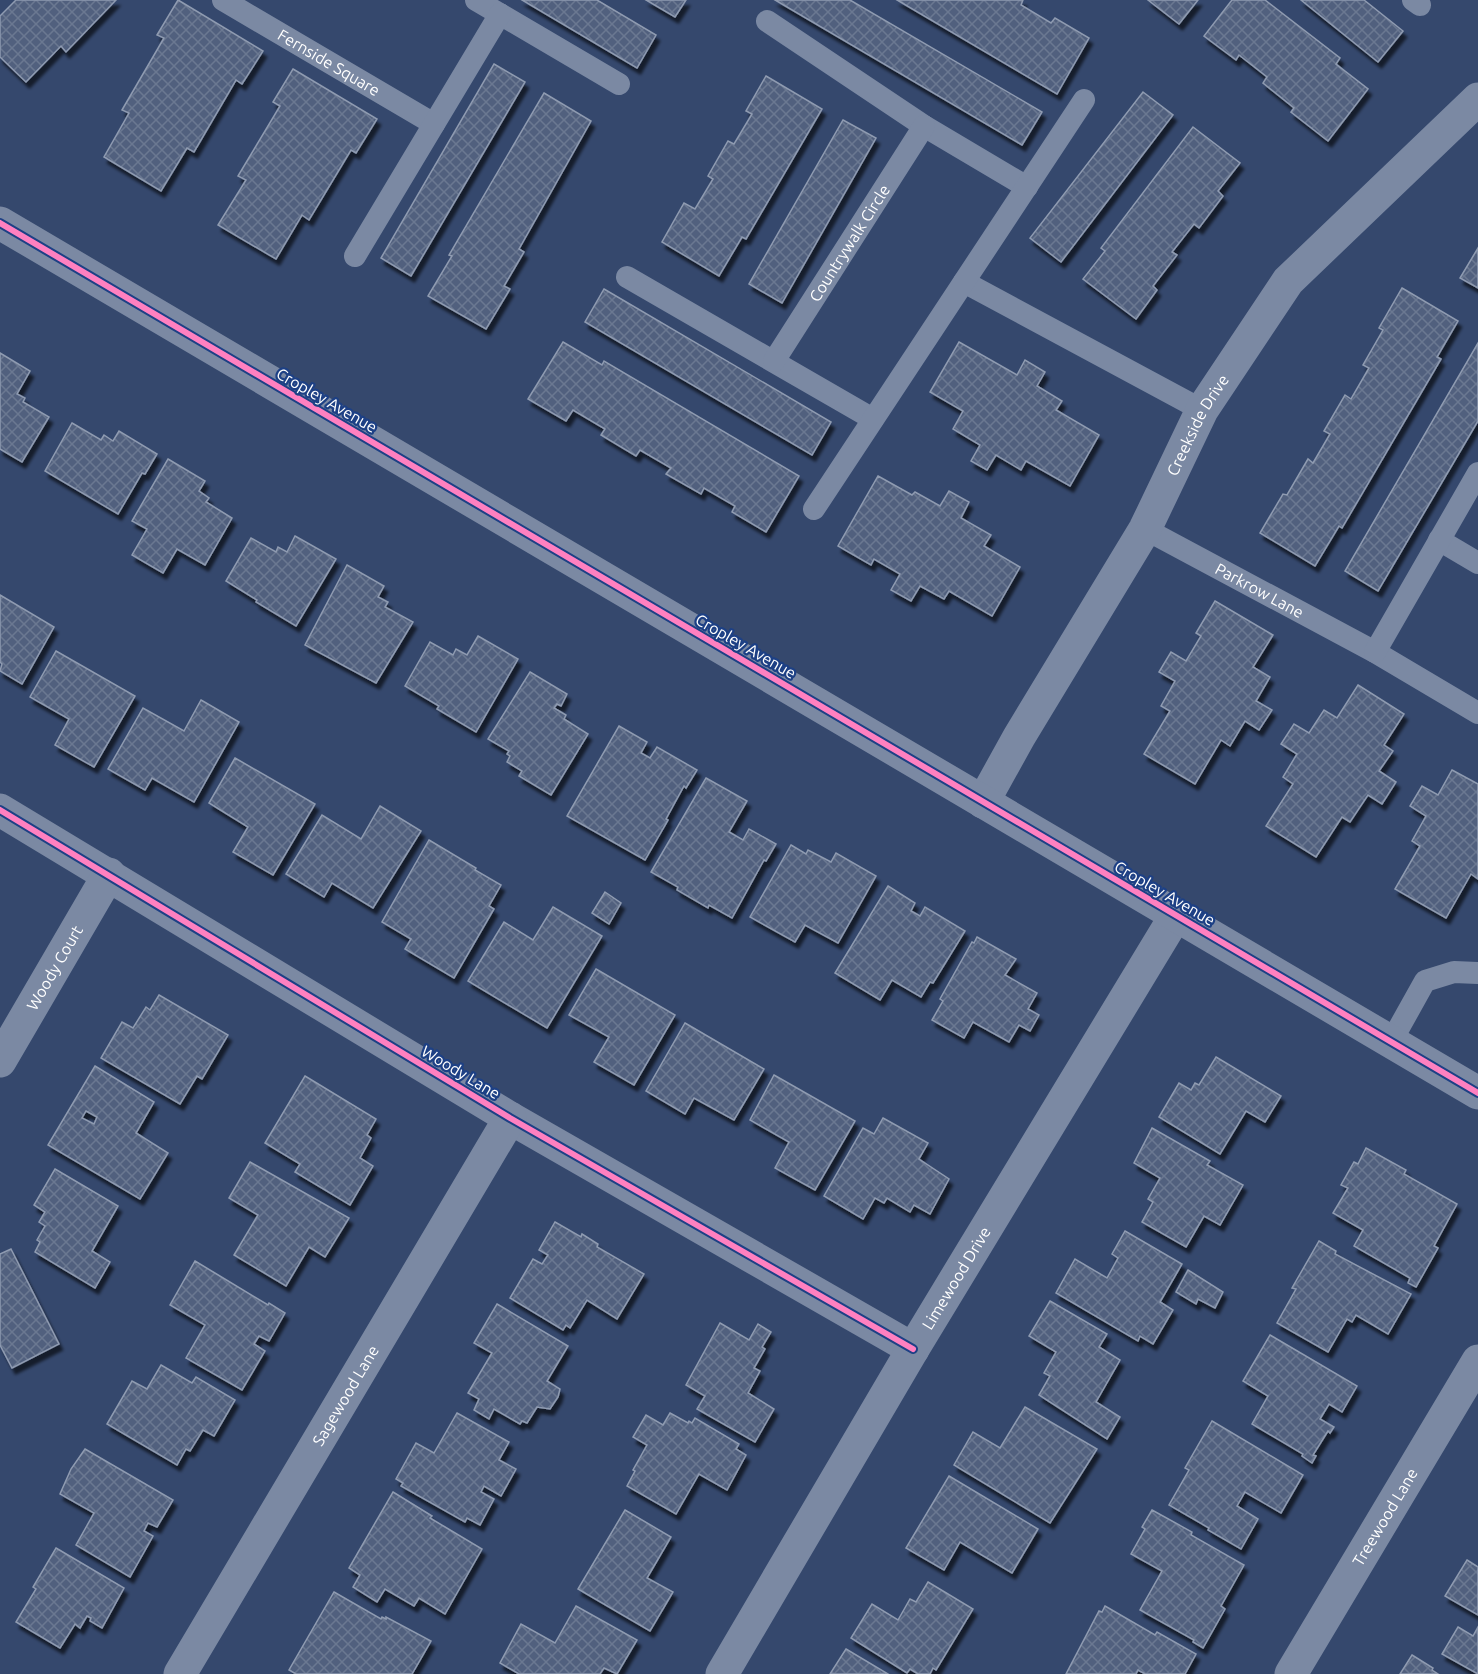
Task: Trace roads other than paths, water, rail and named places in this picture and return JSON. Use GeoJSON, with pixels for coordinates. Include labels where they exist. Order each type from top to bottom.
{"type":"FeatureCollection","features":[{"type":"Feature","properties":{"kind":"street","name":"Creekside Drive"},"geometry":{"type":"LineString","coordinates":[[983,802],[1019,737],[1145,529],[1202,410],[1288,281],[1478,99]]}},
{"type":"Feature","properties":{"kind":"street","name":"Cropley Avenue"},"geometry":{"type":"LineString","coordinates":[[0,223],[1478,1093]]}},
{"type":"Feature","properties":{"kind":"street","name":"Woody Lane"},"geometry":{"type":"LineString","coordinates":[[0,810],[510,1118],[913,1349]]}},
{"type":"Feature","properties":{"kind":"street","name":"Woody Court"},"geometry":{"type":"LineString","coordinates":[[0,1061],[109,874]]}},
{"type":"Feature","properties":{"kind":"street","name":"Limewood Drive"},"geometry":{"type":"LineString","coordinates":[[722,1674],[913,1349],[1176,915]]}},
{"type":"Feature","properties":{"kind":"street","name":"Sagewood Lane"},"geometry":{"type":"LineString","coordinates":[[180,1674],[510,1118]]}},
{"type":"Feature","properties":{"kind":"street","name":"Treewood Lane"},"geometry":{"type":"LineString","coordinates":[[1291,1674],[1478,1361]]}},
{"type":"Feature","properties":{"kind":"lane","name":"Fernside Square"},"geometry":{"type":"LineString","coordinates":[[223,0],[434,124]]}},
{"type":"Feature","properties":{"kind":"lane"},"geometry":{"type":"LineString","coordinates":[[476,0],[619,84]]}},
{"type":"Feature","properties":{"kind":"lane"},"geometry":{"type":"LineString","coordinates":[[355,256],[500,14]]}},
{"type":"Feature","properties":{"kind":"lane"},"geometry":{"type":"LineString","coordinates":[[767,21],[924,126],[1027,187]]}},
{"type":"Feature","properties":{"kind":"lane"},"geometry":{"type":"LineString","coordinates":[[814,509],[1084,100]]}},
{"type":"Feature","properties":{"kind":"lane","name":"Countrywalk Circle"},"geometry":{"type":"LineString","coordinates":[[774,361],[924,126]]}},
{"type":"Feature","properties":{"kind":"lane"},"geometry":{"type":"LineString","coordinates":[[627,277],[873,419]]}},
{"type":"Feature","properties":{"kind":"lane"},"geometry":{"type":"LineString","coordinates":[[964,282],[1202,410]]}},
{"type":"Feature","properties":{"kind":"lane"},"geometry":{"type":"LineString","coordinates":[[1375,652],[1478,473]]}},
{"type":"Feature","properties":{"kind":"lane","name":"Parkrow Lane"},"geometry":{"type":"LineString","coordinates":[[1145,529],[1375,652],[1478,713]]}},
{"type":"Feature","properties":{"kind":"lane"},"geometry":{"type":"LineString","coordinates":[[1439,540],[1478,562]]}},
{"type":"Feature","properties":{"kind":"lane"},"geometry":{"type":"LineString","coordinates":[[1391,1042],[1425,981],[1454,972],[1478,973]]}}]}
